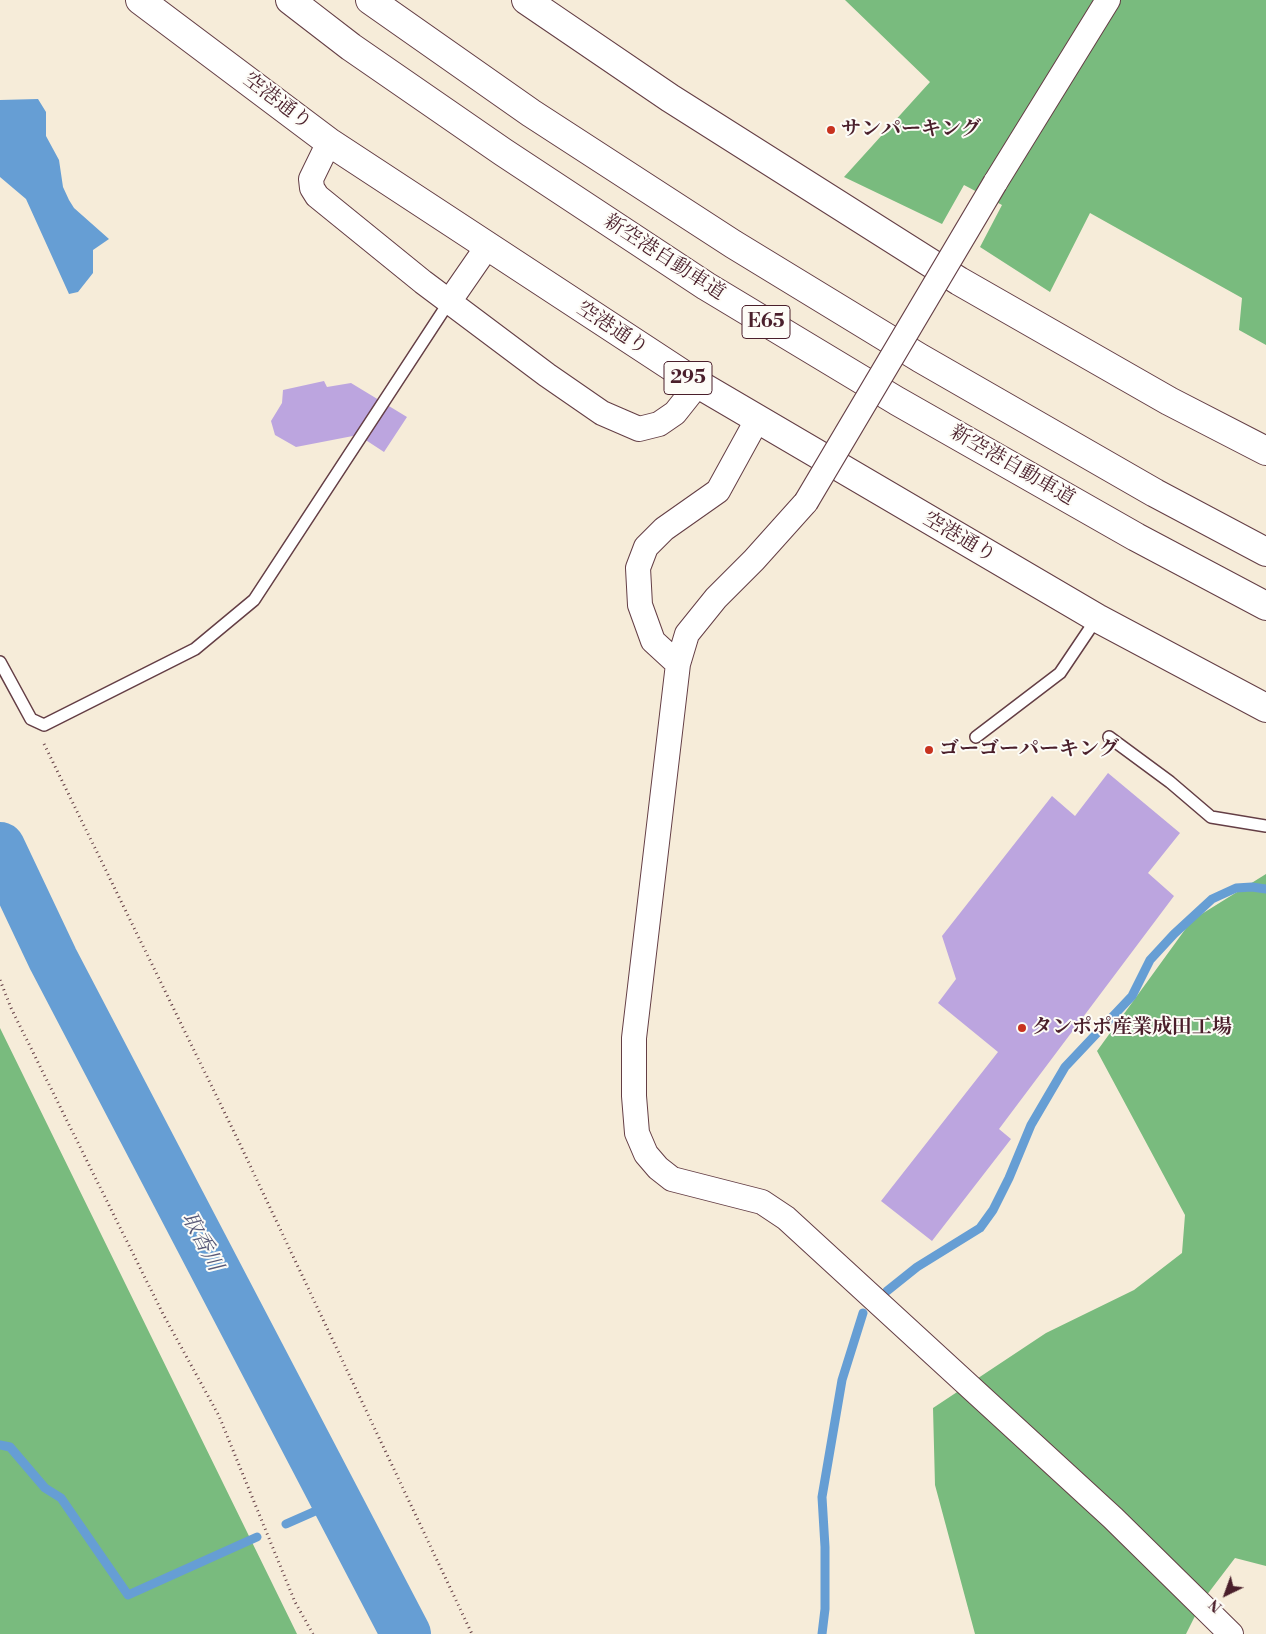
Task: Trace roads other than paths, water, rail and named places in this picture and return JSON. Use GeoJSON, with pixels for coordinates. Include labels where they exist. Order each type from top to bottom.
{"type":"FeatureCollection","features":[{"type":"Feature","properties":{"kind":"highway","name":"空港通り"},"geometry":{"type":"LineString","coordinates":[[140,0],[329,142],[698,384],[1097,618],[1266,708]]}},
{"type":"Feature","properties":{"kind":"highway","name":"新空港自動車道"},"geometry":{"type":"LineString","coordinates":[[290,0],[351,47],[503,152],[706,286],[897,401],[1127,532],[1266,606]]}},
{"type":"Feature","properties":{"kind":"highway","name":"E65"},"geometry":{"type":"LineString","coordinates":[[370,0],[530,113],[733,244],[920,358],[1155,493],[1266,552]]}},
{"type":"Feature","properties":{"kind":"highway"},"geometry":{"type":"LineString","coordinates":[[526,0],[670,98],[960,280],[1169,401],[1266,451]]}},
{"type":"Feature","properties":{"kind":"street"},"geometry":{"type":"LineString","coordinates":[[1108,0],[995,184],[806,502],[754,560],[710,605],[688,634],[678,664],[634,1038],[634,1096],[637,1133],[646,1154],[658,1168],[672,1179],[762,1202],[786,1218],[1113,1518],[1231,1634]]}},
{"type":"Feature","properties":{"kind":"street"},"geometry":{"type":"LineString","coordinates":[[329,142],[312,179],[312,188],[318,196],[449,302],[547,376],[602,413],[639,429],[659,424],[675,413],[698,384]]}},
{"type":"Feature","properties":{"kind":"street"},"geometry":{"type":"LineString","coordinates":[[449,302],[487,247]]}},
{"type":"Feature","properties":{"kind":"street"},"geometry":{"type":"LineString","coordinates":[[678,664],[653,640],[640,605],[638,568],[646,547],[664,529],[718,491],[757,420]]}},
{"type":"Feature","properties":{"kind":"lane"},"geometry":{"type":"LineString","coordinates":[[0,662],[31,719],[44,724],[195,650],[254,600],[449,302]]}},
{"type":"Feature","properties":{"kind":"lane"},"geometry":{"type":"LineString","coordinates":[[976,737],[1060,673],[1097,618]]}},
{"type":"Feature","properties":{"kind":"lane"},"geometry":{"type":"LineString","coordinates":[[1109,737],[1170,782],[1211,818],[1266,826]]}},
{"type":"Feature","properties":{"kind":"water"},"geometry":{"type":"Polygon","coordinates":[[[38,99],[46,112],[46,136],[59,160],[63,187],[69,200],[74,208],[109,239],[93,250],[93,273],[78,292],[69,294],[26,199],[0,177],[0,100],[38,99]]]}},
{"type":"Feature","properties":{"kind":"waterway","name":"取香川"},"geometry":{"type":"LineString","coordinates":[[0,847],[53,959],[406,1634]]}},
{"type":"Feature","properties":{"kind":"waterway"},"geometry":{"type":"LineString","coordinates":[[887,1291],[917,1267],[980,1228],[993,1210],[1009,1178],[1031,1125],[1065,1067],[1132,996],[1150,960],[1174,934],[1212,899],[1236,888],[1252,887],[1266,889]]}},
{"type":"Feature","properties":{"kind":"waterway"},"geometry":{"type":"LineString","coordinates":[[822,1634],[825,1609],[825,1547],[822,1497],[842,1380],[863,1313]]}},
{"type":"Feature","properties":{"kind":"waterway"},"geometry":{"type":"LineString","coordinates":[[0,1445],[10,1447],[45,1488],[61,1498],[128,1595],[257,1537]]}},
{"type":"Feature","properties":{"kind":"waterway"},"geometry":{"type":"LineString","coordinates":[[286,1524],[336,1502]]}},
{"type":"Feature","properties":{"kind":"place","name":"サンパーキング"},"geometry":{"type":"Point","coordinates":[831,130]}},
{"type":"Feature","properties":{"kind":"place","name":"ゴーゴーパーキング"},"geometry":{"type":"Point","coordinates":[929,750]}},
{"type":"Feature","properties":{"kind":"place","name":"タンポポ産業成田工場"},"geometry":{"type":"Point","coordinates":[1022,1028]}}]}
